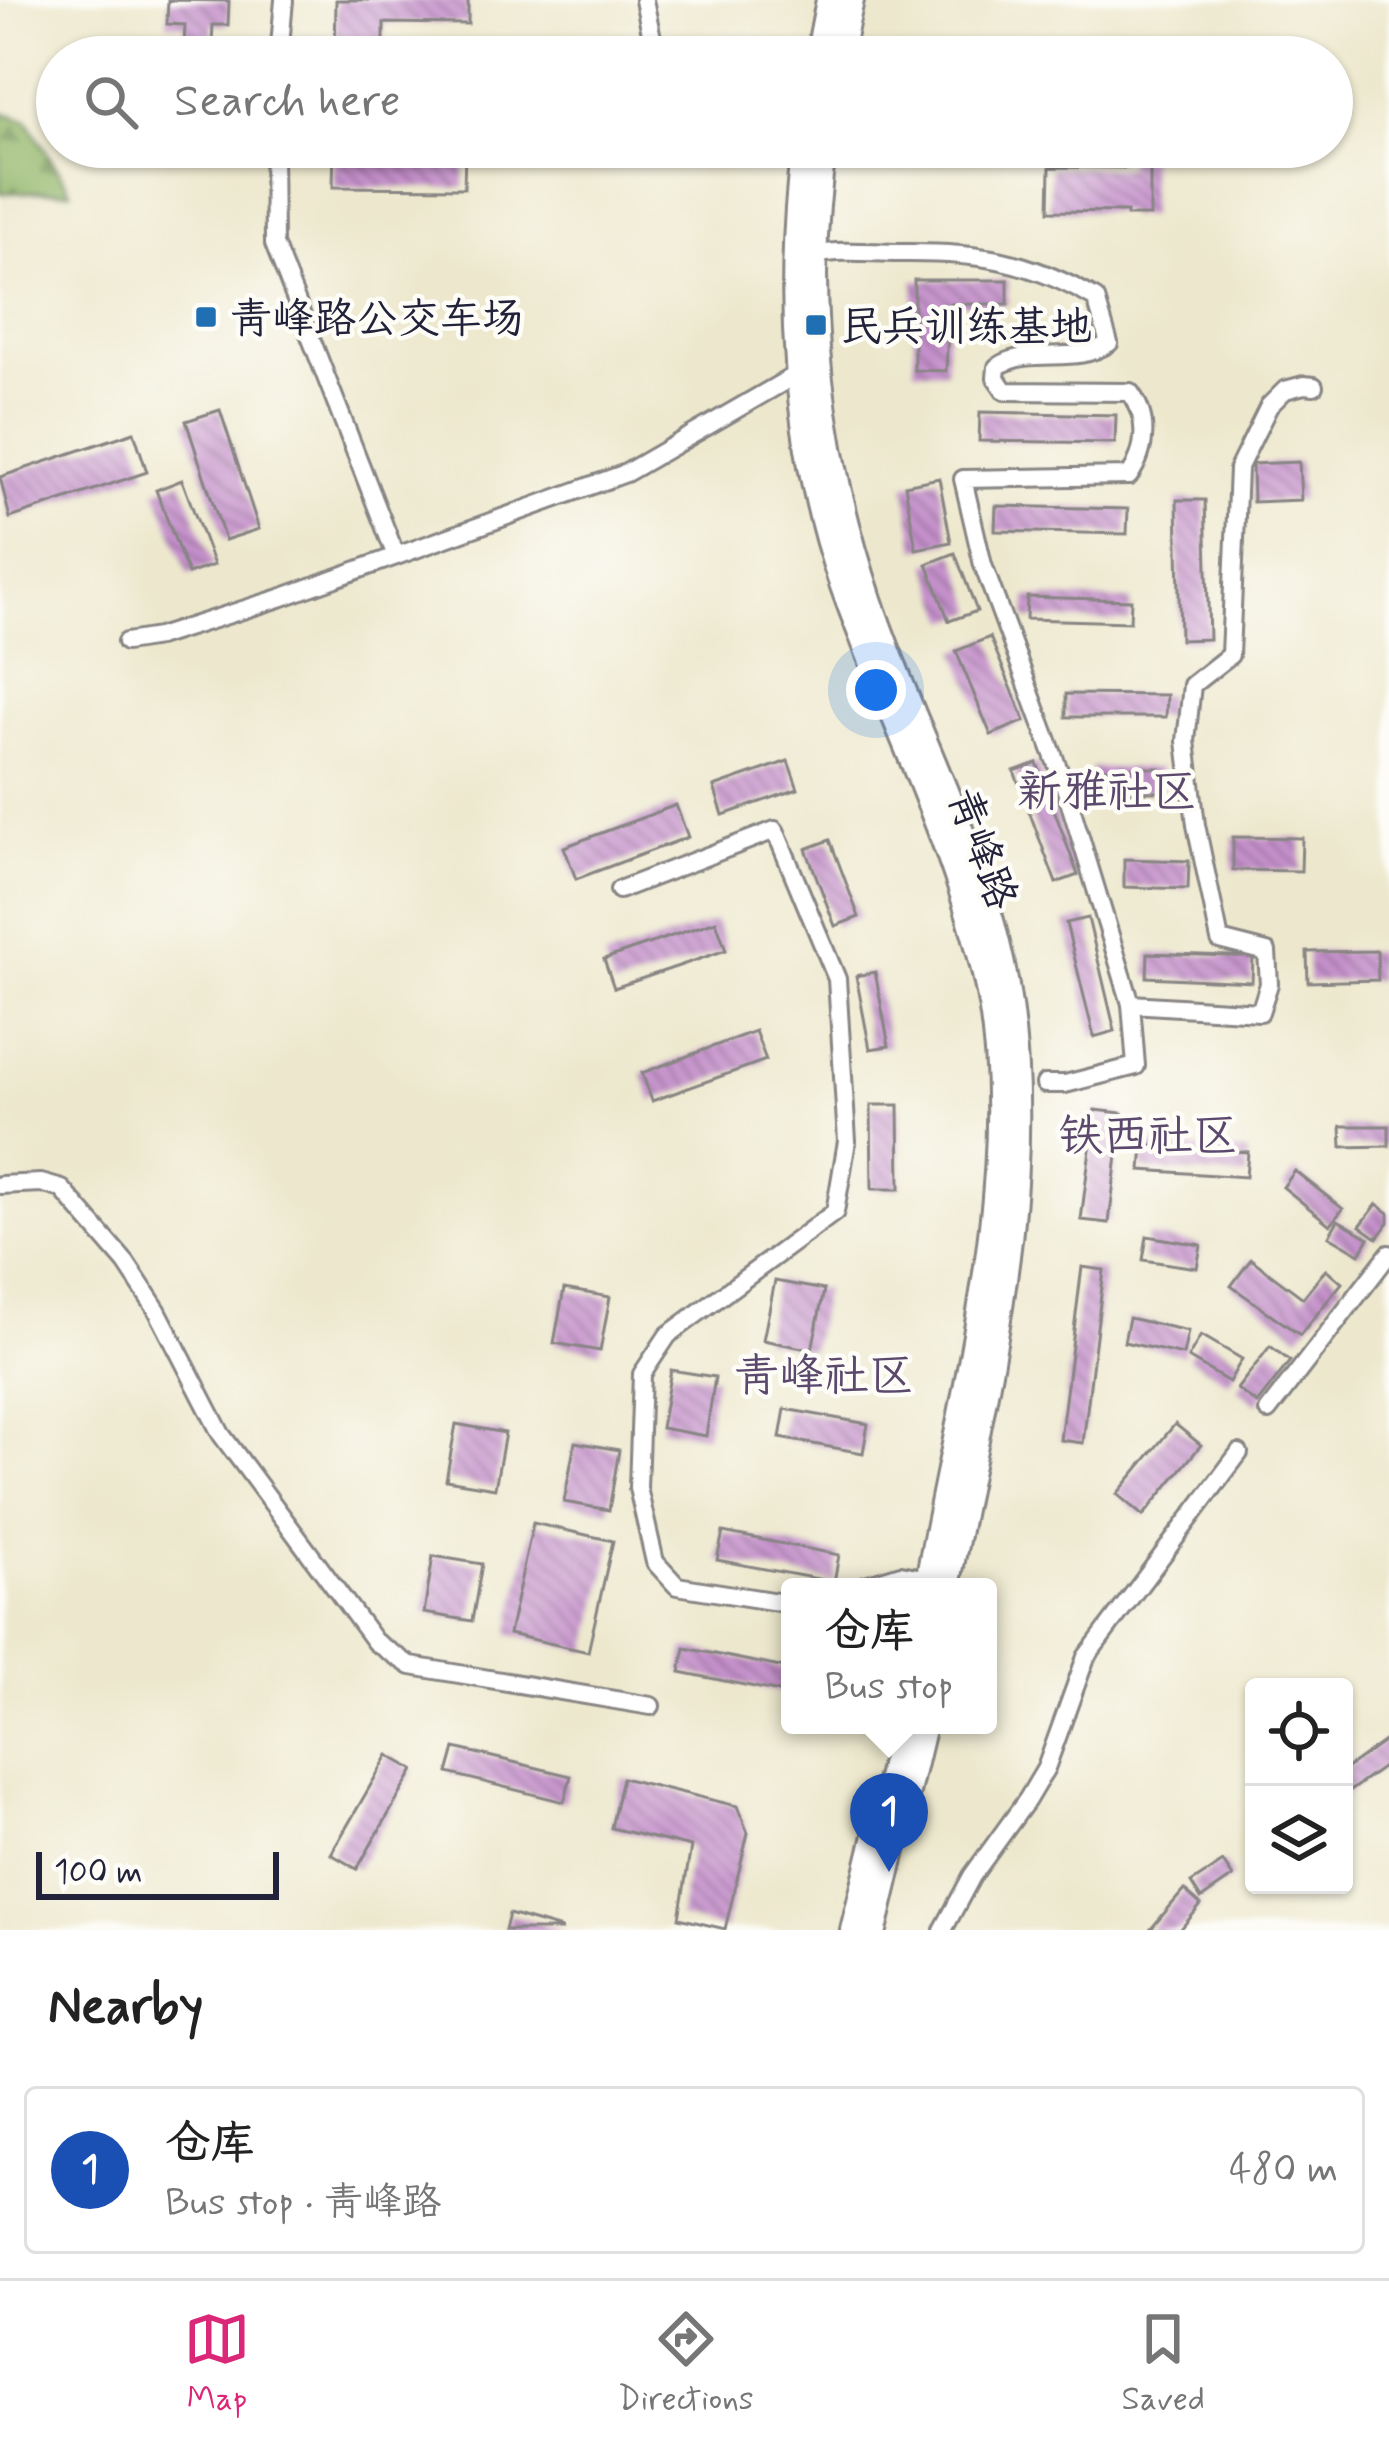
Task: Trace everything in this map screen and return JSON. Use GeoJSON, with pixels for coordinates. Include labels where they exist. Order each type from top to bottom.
{"type":"FeatureCollection","features":[{"type":"Feature","properties":{"kind":"main road"},"geometry":{"type":"LineString","coordinates":[[822,36],[829,0]]}},
{"type":"Feature","properties":{"kind":"main road"},"geometry":{"type":"LineString","coordinates":[[843,36],[851,0]]}},
{"type":"Feature","properties":{"kind":"main road","name":"青峰路"},"geometry":{"type":"LineString","coordinates":[[802,168],[795,250],[809,371]]}},
{"type":"Feature","properties":{"kind":"main road","name":"青峰路"},"geometry":{"type":"LineString","coordinates":[[822,168],[809,371],[812,471],[841,580],[968,911],[992,1008],[998,1084],[992,1214],[939,1578]]}},
{"type":"Feature","properties":{"kind":"main road"},"geometry":{"type":"LineString","coordinates":[[854,1930],[901,1734]]}},
{"type":"Feature","properties":{"kind":"main road"},"geometry":{"type":"LineString","coordinates":[[874,1930],[920,1734]]}},
{"type":"Feature","properties":{"kind":"street"},"geometry":{"type":"LineString","coordinates":[[281,36],[284,0]]}},
{"type":"Feature","properties":{"kind":"street"},"geometry":{"type":"LineString","coordinates":[[644,0],[652,36]]}},
{"type":"Feature","properties":{"kind":"street"},"geometry":{"type":"LineString","coordinates":[[273,168],[274,244],[396,556]]}},
{"type":"Feature","properties":{"kind":"street"},"geometry":{"type":"LineString","coordinates":[[815,255],[838,250],[944,250],[1037,268],[1096,299],[1109,343],[1092,354],[1014,357],[997,368],[996,378],[1005,391],[1130,392],[1140,405],[1145,430],[1137,465],[1129,476],[963,479],[982,565],[1064,784],[1131,1004],[1136,1066],[1065,1084],[1045,1084]]}},
{"type":"Feature","properties":{"kind":"street"},"geometry":{"type":"LineString","coordinates":[[126,642],[158,637],[280,598],[626,473],[809,371]]}},
{"type":"Feature","properties":{"kind":"street"},"geometry":{"type":"LineString","coordinates":[[1131,1004],[1260,1012],[1269,985],[1268,952],[1220,940],[1196,825],[1186,741],[1192,685],[1230,655],[1238,469],[1269,406],[1285,391],[1314,386]]}},
{"type":"Feature","properties":{"kind":"street"},"geometry":{"type":"LineString","coordinates":[[619,890],[775,830],[837,979],[847,1141],[835,1212],[668,1335],[642,1374],[638,1488],[655,1562],[677,1586],[781,1603]]}},
{"type":"Feature","properties":{"kind":"street"},"geometry":{"type":"LineString","coordinates":[[0,1185],[41,1184],[62,1189],[126,1264],[157,1310],[221,1434],[375,1642],[411,1666],[651,1706]]}},
{"type":"Feature","properties":{"kind":"street"},"geometry":{"type":"LineString","coordinates":[[1268,1411],[1389,1254]]}},
{"type":"Feature","properties":{"kind":"street"},"geometry":{"type":"LineString","coordinates":[[943,1930],[972,1876],[1046,1768],[1086,1658],[1240,1453]]}},
{"type":"Feature","properties":{"kind":"green space"},"geometry":{"type":"Polygon","coordinates":[[[0,112],[27,120],[36,135],[36,168],[57,168],[71,191],[0,193],[0,112]]]}},
{"type":"Feature","properties":{"kind":"building"},"geometry":{"type":"Polygon","coordinates":[[[168,0],[229,1],[228,25],[213,25],[212,36],[184,36],[185,25],[167,24],[168,0]]]}},
{"type":"Feature","properties":{"kind":"building"},"geometry":{"type":"Polygon","coordinates":[[[336,0],[468,0],[468,24],[384,23],[384,36],[335,36],[336,0]]]}},
{"type":"Feature","properties":{"kind":"building"},"geometry":{"type":"Polygon","coordinates":[[[333,168],[465,168],[464,188],[333,187],[333,168]]]}},
{"type":"Feature","properties":{"kind":"building"},"geometry":{"type":"Polygon","coordinates":[[[1050,168],[1150,168],[1150,216],[1049,211],[1050,168]]]}},
{"type":"Feature","properties":{"kind":"building"},"geometry":{"type":"Polygon","coordinates":[[[914,280],[1008,280],[1008,304],[949,304],[946,371],[914,370],[914,280]]]}},
{"type":"Feature","properties":{"kind":"building"},"geometry":{"type":"Polygon","coordinates":[[[220,410],[259,529],[225,540],[186,421],[220,410]]]}},
{"type":"Feature","properties":{"kind":"building"},"geometry":{"type":"Polygon","coordinates":[[[980,412],[1116,415],[1115,443],[979,441],[980,412]]]}},
{"type":"Feature","properties":{"kind":"building"},"geometry":{"type":"Polygon","coordinates":[[[134,432],[147,472],[10,518],[0,477],[134,432]]]}},
{"type":"Feature","properties":{"kind":"building"},"geometry":{"type":"Polygon","coordinates":[[[1299,462],[1301,500],[1253,502],[1252,464],[1299,462]]]}},
{"type":"Feature","properties":{"kind":"building"},"geometry":{"type":"Polygon","coordinates":[[[939,478],[951,542],[916,549],[905,485],[939,478]]]}},
{"type":"Feature","properties":{"kind":"building"},"geometry":{"type":"Polygon","coordinates":[[[182,480],[214,565],[188,574],[156,490],[182,480]]]}},
{"type":"Feature","properties":{"kind":"building"},"geometry":{"type":"Polygon","coordinates":[[[1177,500],[1205,500],[1209,639],[1180,640],[1177,500]]]}},
{"type":"Feature","properties":{"kind":"building"},"geometry":{"type":"Polygon","coordinates":[[[996,506],[1128,509],[1127,534],[995,531],[996,506]]]}},
{"type":"Feature","properties":{"kind":"building"},"geometry":{"type":"Polygon","coordinates":[[[955,553],[977,611],[949,621],[927,564],[955,553]]]}},
{"type":"Feature","properties":{"kind":"building"},"geometry":{"type":"Polygon","coordinates":[[[1027,597],[1131,600],[1130,622],[1026,619],[1027,597]]]}},
{"type":"Feature","properties":{"kind":"building"},"geometry":{"type":"Polygon","coordinates":[[[990,637],[1025,721],[991,735],[956,651],[990,637]]]}},
{"type":"Feature","properties":{"kind":"building"},"geometry":{"type":"Polygon","coordinates":[[[1066,694],[1167,695],[1166,717],[1066,717],[1066,694]]]}},
{"type":"Feature","properties":{"kind":"building"},"geometry":{"type":"Polygon","coordinates":[[[788,761],[798,789],[723,815],[714,787],[788,761]]]}},
{"type":"Feature","properties":{"kind":"building"},"geometry":{"type":"Polygon","coordinates":[[[1037,763],[1078,875],[1056,883],[1014,771],[1037,763]]]}},
{"type":"Feature","properties":{"kind":"building"},"geometry":{"type":"Polygon","coordinates":[[[1091,768],[1160,768],[1160,792],[1091,791],[1091,768]]]}},
{"type":"Feature","properties":{"kind":"building"},"geometry":{"type":"Polygon","coordinates":[[[676,805],[688,837],[576,879],[564,847],[676,805]]]}},
{"type":"Feature","properties":{"kind":"building"},"geometry":{"type":"Polygon","coordinates":[[[1233,837],[1302,838],[1301,871],[1233,870],[1233,837]]]}},
{"type":"Feature","properties":{"kind":"building"},"geometry":{"type":"Polygon","coordinates":[[[830,840],[859,917],[835,926],[806,849],[830,840]]]}},
{"type":"Feature","properties":{"kind":"building"},"geometry":{"type":"Polygon","coordinates":[[[1124,859],[1189,861],[1188,889],[1124,887],[1124,859]]]}},
{"type":"Feature","properties":{"kind":"building"},"geometry":{"type":"Polygon","coordinates":[[[1088,918],[1115,1031],[1094,1037],[1066,923],[1088,918]]]}},
{"type":"Feature","properties":{"kind":"building"},"geometry":{"type":"Polygon","coordinates":[[[716,921],[726,950],[614,988],[604,959],[716,921]]]}},
{"type":"Feature","properties":{"kind":"building"},"geometry":{"type":"Polygon","coordinates":[[[1377,951],[1378,980],[1308,982],[1307,952],[1377,951]]]}},
{"type":"Feature","properties":{"kind":"building"},"geometry":{"type":"Polygon","coordinates":[[[1148,953],[1253,957],[1252,982],[1147,977],[1148,953]]]}},
{"type":"Feature","properties":{"kind":"building"},"geometry":{"type":"Polygon","coordinates":[[[875,972],[889,1046],[870,1049],[856,976],[875,972]]]}},
{"type":"Feature","properties":{"kind":"building"},"geometry":{"type":"Polygon","coordinates":[[[755,1031],[766,1060],[652,1101],[642,1073],[755,1031]]]}},
{"type":"Feature","properties":{"kind":"building"},"geometry":{"type":"Polygon","coordinates":[[[871,1105],[899,1105],[900,1189],[872,1189],[871,1105]]]}},
{"type":"Feature","properties":{"kind":"building"},"geometry":{"type":"Polygon","coordinates":[[[1095,1110],[1122,1113],[1109,1223],[1081,1220],[1095,1110]]]}},
{"type":"Feature","properties":{"kind":"building"},"geometry":{"type":"Polygon","coordinates":[[[1341,1126],[1389,1126],[1389,1146],[1342,1147],[1341,1126]]]}},
{"type":"Feature","properties":{"kind":"building"},"geometry":{"type":"Polygon","coordinates":[[[1143,1145],[1248,1152],[1246,1177],[1141,1170],[1143,1145]]]}},
{"type":"Feature","properties":{"kind":"building"},"geometry":{"type":"Polygon","coordinates":[[[1295,1171],[1343,1209],[1330,1225],[1283,1187],[1295,1171]]]}},
{"type":"Feature","properties":{"kind":"building"},"geometry":{"type":"Polygon","coordinates":[[[1377,1204],[1389,1213],[1389,1222],[1377,1238],[1360,1226],[1377,1204]]]}},
{"type":"Feature","properties":{"kind":"building"},"geometry":{"type":"Polygon","coordinates":[[[1338,1220],[1369,1238],[1360,1254],[1329,1236],[1338,1220]]]}},
{"type":"Feature","properties":{"kind":"building"},"geometry":{"type":"Polygon","coordinates":[[[1147,1236],[1201,1245],[1197,1268],[1143,1260],[1147,1236]]]}},
{"type":"Feature","properties":{"kind":"building"},"geometry":{"type":"Polygon","coordinates":[[[1251,1259],[1303,1298],[1326,1269],[1342,1283],[1300,1335],[1231,1286],[1251,1259]]]}},
{"type":"Feature","properties":{"kind":"building"},"geometry":{"type":"Polygon","coordinates":[[[1082,1267],[1104,1270],[1083,1443],[1060,1440],[1082,1267]]]}},
{"type":"Feature","properties":{"kind":"building"},"geometry":{"type":"Polygon","coordinates":[[[775,1281],[824,1290],[812,1350],[763,1340],[775,1281]]]}},
{"type":"Feature","properties":{"kind":"building"},"geometry":{"type":"Polygon","coordinates":[[[564,1289],[610,1297],[600,1351],[554,1343],[564,1289]]]}},
{"type":"Feature","properties":{"kind":"building"},"geometry":{"type":"Polygon","coordinates":[[[1129,1318],[1188,1331],[1183,1355],[1124,1342],[1129,1318]]]}},
{"type":"Feature","properties":{"kind":"building"},"geometry":{"type":"Polygon","coordinates":[[[1201,1335],[1242,1359],[1229,1382],[1188,1358],[1201,1335]]]}},
{"type":"Feature","properties":{"kind":"building"},"geometry":{"type":"Polygon","coordinates":[[[1270,1346],[1290,1361],[1257,1404],[1237,1389],[1270,1346]]]}},
{"type":"Feature","properties":{"kind":"building"},"geometry":{"type":"Polygon","coordinates":[[[671,1370],[715,1377],[706,1436],[661,1428],[671,1370]]]}},
{"type":"Feature","properties":{"kind":"building"},"geometry":{"type":"Polygon","coordinates":[[[785,1409],[868,1424],[863,1453],[780,1438],[785,1409]]]}},
{"type":"Feature","properties":{"kind":"building"},"geometry":{"type":"Polygon","coordinates":[[[456,1424],[505,1433],[495,1488],[446,1480],[456,1424]]]}},
{"type":"Feature","properties":{"kind":"building"},"geometry":{"type":"Polygon","coordinates":[[[1175,1424],[1201,1445],[1143,1516],[1117,1494],[1175,1424]]]}},
{"type":"Feature","properties":{"kind":"building"},"geometry":{"type":"Polygon","coordinates":[[[575,1442],[619,1450],[609,1510],[564,1502],[575,1442]]]}},
{"type":"Feature","properties":{"kind":"building"},"geometry":{"type":"Polygon","coordinates":[[[533,1523],[613,1541],[588,1652],[509,1634],[533,1523]]]}},
{"type":"Feature","properties":{"kind":"building"},"geometry":{"type":"Polygon","coordinates":[[[723,1532],[839,1555],[835,1578],[717,1560],[723,1532]]]}},
{"type":"Feature","properties":{"kind":"building"},"geometry":{"type":"Polygon","coordinates":[[[433,1556],[482,1564],[472,1621],[424,1613],[433,1556]]]}},
{"type":"Feature","properties":{"kind":"building"},"geometry":{"type":"Polygon","coordinates":[[[685,1648],[781,1667],[781,1692],[680,1672],[685,1648]]]}},
{"type":"Feature","properties":{"kind":"building"},"geometry":{"type":"Polygon","coordinates":[[[1386,1740],[1389,1763],[1353,1789],[1353,1764],[1386,1740]]]}},
{"type":"Feature","properties":{"kind":"building"},"geometry":{"type":"Polygon","coordinates":[[[455,1748],[571,1776],[564,1802],[448,1773],[455,1748]]]}},
{"type":"Feature","properties":{"kind":"building"},"geometry":{"type":"Polygon","coordinates":[[[388,1755],[414,1770],[357,1869],[331,1854],[388,1755]]]}},
{"type":"Feature","properties":{"kind":"building"},"geometry":{"type":"Polygon","coordinates":[[[622,1778],[737,1806],[748,1833],[725,1929],[679,1918],[691,1847],[611,1828],[622,1778]]]}},
{"type":"Feature","properties":{"kind":"building"},"geometry":{"type":"Polygon","coordinates":[[[1223,1862],[1233,1877],[1201,1899],[1191,1883],[1223,1862]]]}},
{"type":"Feature","properties":{"kind":"building"},"geometry":{"type":"Polygon","coordinates":[[[1184,1890],[1201,1905],[1180,1930],[1150,1930],[1184,1890]]]}},
{"type":"Feature","properties":{"kind":"building"},"geometry":{"type":"Polygon","coordinates":[[[509,1914],[561,1929],[561,1930],[505,1930],[509,1914]]]}},
{"type":"Feature","properties":{"kind":"place","name":"青峰路公交车场"},"geometry":{"type":"Point","coordinates":[206,317]}},
{"type":"Feature","properties":{"kind":"place","name":"民兵训练基地"},"geometry":{"type":"Point","coordinates":[816,325]}},
{"type":"Feature","properties":{"kind":"place","name":"仓库"},"geometry":{"type":"Point","coordinates":[889,1872]}},
{"type":"Feature","properties":{"kind":"district","name":"新雅社区"},"geometry":{"type":"Point","coordinates":[1107,790]}},
{"type":"Feature","properties":{"kind":"district","name":"铁西社区"},"geometry":{"type":"Point","coordinates":[1148,1134]}},
{"type":"Feature","properties":{"kind":"district","name":"青峰社区"},"geometry":{"type":"Point","coordinates":[824,1374]}}]}
